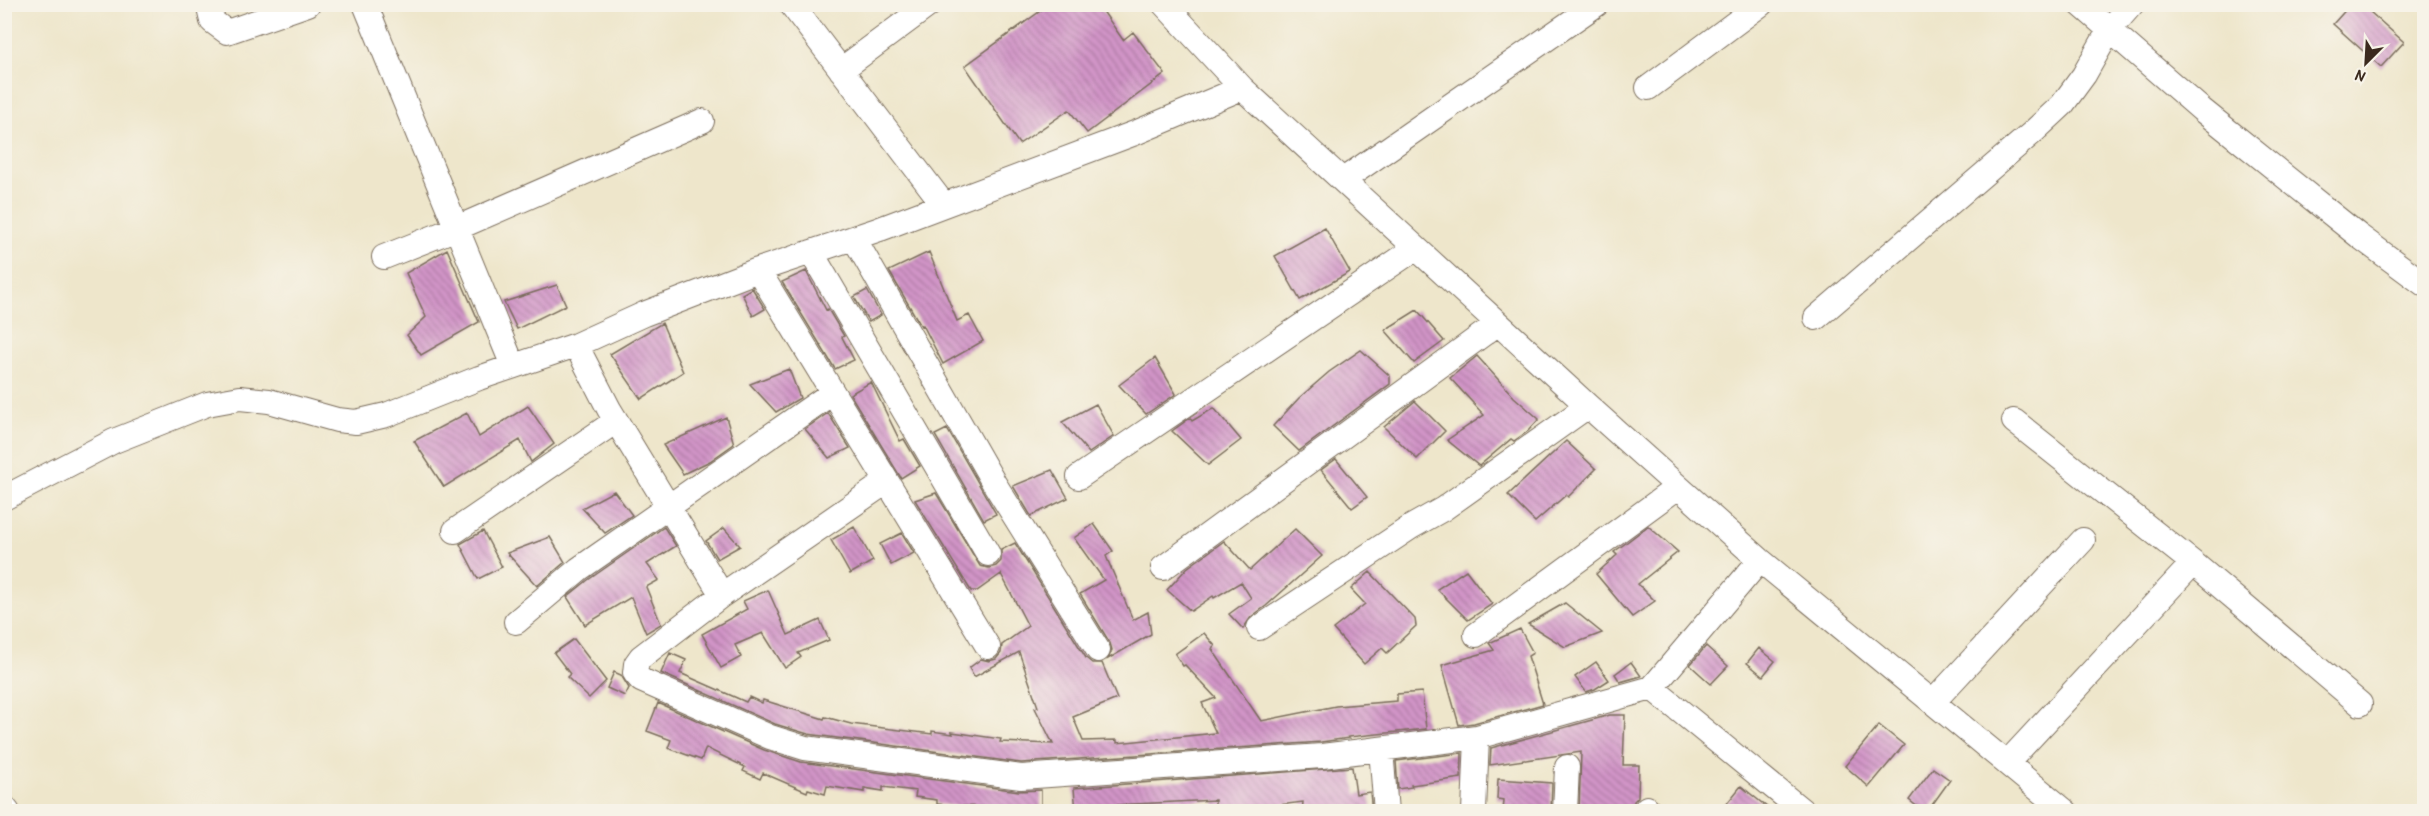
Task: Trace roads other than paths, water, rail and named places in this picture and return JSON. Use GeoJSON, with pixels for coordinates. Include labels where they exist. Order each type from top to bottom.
{"type":"FeatureCollection","features":[{"type":"Feature","properties":{"kind":"street"},"geometry":{"type":"LineString","coordinates":[[208,4],[212,21],[227,32],[308,4]]}},
{"type":"Feature","properties":{"kind":"street"},"geometry":{"type":"LineString","coordinates":[[365,4],[513,366]]}},
{"type":"Feature","properties":{"kind":"street"},"geometry":{"type":"LineString","coordinates":[[791,4],[944,205]]}},
{"type":"Feature","properties":{"kind":"street"},"geometry":{"type":"LineString","coordinates":[[841,70],[930,4]]}},
{"type":"Feature","properties":{"kind":"street"},"geometry":{"type":"LineString","coordinates":[[1164,4],[1242,88],[1588,406],[1760,560],[2066,812]]}},
{"type":"Feature","properties":{"kind":"street"},"geometry":{"type":"LineString","coordinates":[[1343,180],[1597,4]]}},
{"type":"Feature","properties":{"kind":"street"},"geometry":{"type":"LineString","coordinates":[[1648,88],[1761,4]]}},
{"type":"Feature","properties":{"kind":"street"},"geometry":{"type":"LineString","coordinates":[[2080,4],[2202,110],[2359,236],[2424,284]]}},
{"type":"Feature","properties":{"kind":"street"},"geometry":{"type":"LineString","coordinates":[[1816,318],[2032,134],[2062,105],[2084,75],[2110,29],[2132,4]]}},
{"type":"Feature","properties":{"kind":"street"},"geometry":{"type":"LineString","coordinates":[[4,498],[114,441],[207,404],[240,398],[269,401],[338,420],[356,422],[386,415],[513,366],[576,345],[644,314],[758,270],[854,238],[1135,133],[1242,88]]}},
{"type":"Feature","properties":{"kind":"street"},"geometry":{"type":"LineString","coordinates":[[384,257],[457,228],[702,121]]}},
{"type":"Feature","properties":{"kind":"street"},"geometry":{"type":"LineString","coordinates":[[854,238],[994,483],[1098,650]]}},
{"type":"Feature","properties":{"kind":"street"},"geometry":{"type":"LineString","coordinates":[[1079,477],[1416,248]]}},
{"type":"Feature","properties":{"kind":"street"},"geometry":{"type":"LineString","coordinates":[[811,252],[988,554]]}},
{"type":"Feature","properties":{"kind":"street"},"geometry":{"type":"LineString","coordinates":[[758,270],[988,647]]}},
{"type":"Feature","properties":{"kind":"street"},"geometry":{"type":"LineString","coordinates":[[1163,568],[1497,324]]}},
{"type":"Feature","properties":{"kind":"street"},"geometry":{"type":"LineString","coordinates":[[576,345],[616,421],[722,596]]}},
{"type":"Feature","properties":{"kind":"street"},"geometry":{"type":"LineString","coordinates":[[516,622],[579,569],[832,393]]}},
{"type":"Feature","properties":{"kind":"street"},"geometry":{"type":"LineString","coordinates":[[1258,628],[1411,527],[1443,509],[1588,406]]}},
{"type":"Feature","properties":{"kind":"street"},"geometry":{"type":"LineString","coordinates":[[455,531],[616,421]]}},
{"type":"Feature","properties":{"kind":"street"},"geometry":{"type":"LineString","coordinates":[[2014,421],[2193,563],[2360,704]]}},
{"type":"Feature","properties":{"kind":"street"},"geometry":{"type":"LineString","coordinates":[[886,482],[722,596],[641,657],[636,664],[635,673],[642,680],[759,732],[805,748],[1021,777],[1322,756],[1477,737],[1652,688],[1760,560]]}},
{"type":"Feature","properties":{"kind":"street"},"geometry":{"type":"LineString","coordinates":[[1476,635],[1678,486]]}},
{"type":"Feature","properties":{"kind":"street"},"geometry":{"type":"LineString","coordinates":[[1933,702],[2084,540]]}},
{"type":"Feature","properties":{"kind":"street"},"geometry":{"type":"LineString","coordinates":[[2007,763],[2193,563]]}},
{"type":"Feature","properties":{"kind":"street"},"geometry":{"type":"LineString","coordinates":[[1652,688],[1804,812]]}},
{"type":"Feature","properties":{"kind":"street"},"geometry":{"type":"LineString","coordinates":[[1474,812],[1477,737]]}},
{"type":"Feature","properties":{"kind":"street"},"geometry":{"type":"LineString","coordinates":[[1381,749],[1386,812]]}},
{"type":"Feature","properties":{"kind":"street"},"geometry":{"type":"LineString","coordinates":[[1565,812],[1567,767]]}},
{"type":"Feature","properties":{"kind":"street"},"geometry":{"type":"LineString","coordinates":[[4,807],[8,812]]}}]}
